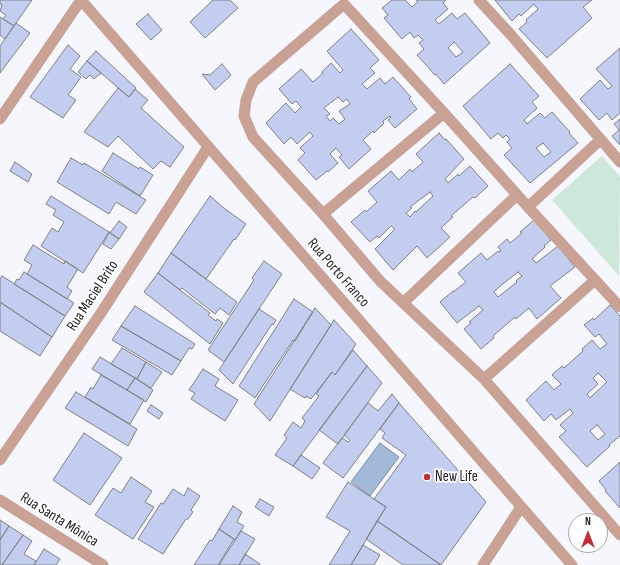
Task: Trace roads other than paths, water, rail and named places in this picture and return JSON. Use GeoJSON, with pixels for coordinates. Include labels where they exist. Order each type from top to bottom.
{"type":"FeatureCollection","features":[{"type":"Feature","properties":{"kind":"street"},"geometry":{"type":"LineString","coordinates":[[0,119],[81,0]]}},
{"type":"Feature","properties":{"kind":"street","name":"Rua Porto Franco"},"geometry":{"type":"LineString","coordinates":[[81,0],[572,565]]}},
{"type":"Feature","properties":{"kind":"street"},"geometry":{"type":"LineString","coordinates":[[479,0],[620,162]]}},
{"type":"Feature","properties":{"kind":"street"},"geometry":{"type":"LineString","coordinates":[[620,307],[528,208],[347,2],[254,82],[246,100],[244,116],[254,137],[323,214],[380,281],[484,379],[620,535]]}},
{"type":"Feature","properties":{"kind":"street"},"geometry":{"type":"LineString","coordinates":[[323,214],[444,113]]}},
{"type":"Feature","properties":{"kind":"street"},"geometry":{"type":"LineString","coordinates":[[528,208],[600,140]]}},
{"type":"Feature","properties":{"kind":"street","name":"Rua Maciel Brito"},"geometry":{"type":"LineString","coordinates":[[0,460],[100,313],[208,147]]}},
{"type":"Feature","properties":{"kind":"street"},"geometry":{"type":"LineString","coordinates":[[403,303],[517,195]]}},
{"type":"Feature","properties":{"kind":"street"},"geometry":{"type":"LineString","coordinates":[[484,379],[595,280]]}},
{"type":"Feature","properties":{"kind":"street","name":"Rua Santa Mônica"},"geometry":{"type":"LineString","coordinates":[[0,500],[103,565]]}},
{"type":"Feature","properties":{"kind":"street"},"geometry":{"type":"LineString","coordinates":[[483,565],[521,507]]}},
{"type":"Feature","properties":{"kind":"water"},"geometry":{"type":"Polygon","coordinates":[[[380,443],[399,457],[370,496],[351,482],[380,443]]]}},
{"type":"Feature","properties":{"kind":"place","name":"New Life"},"geometry":{"type":"Point","coordinates":[427,477]}}]}
